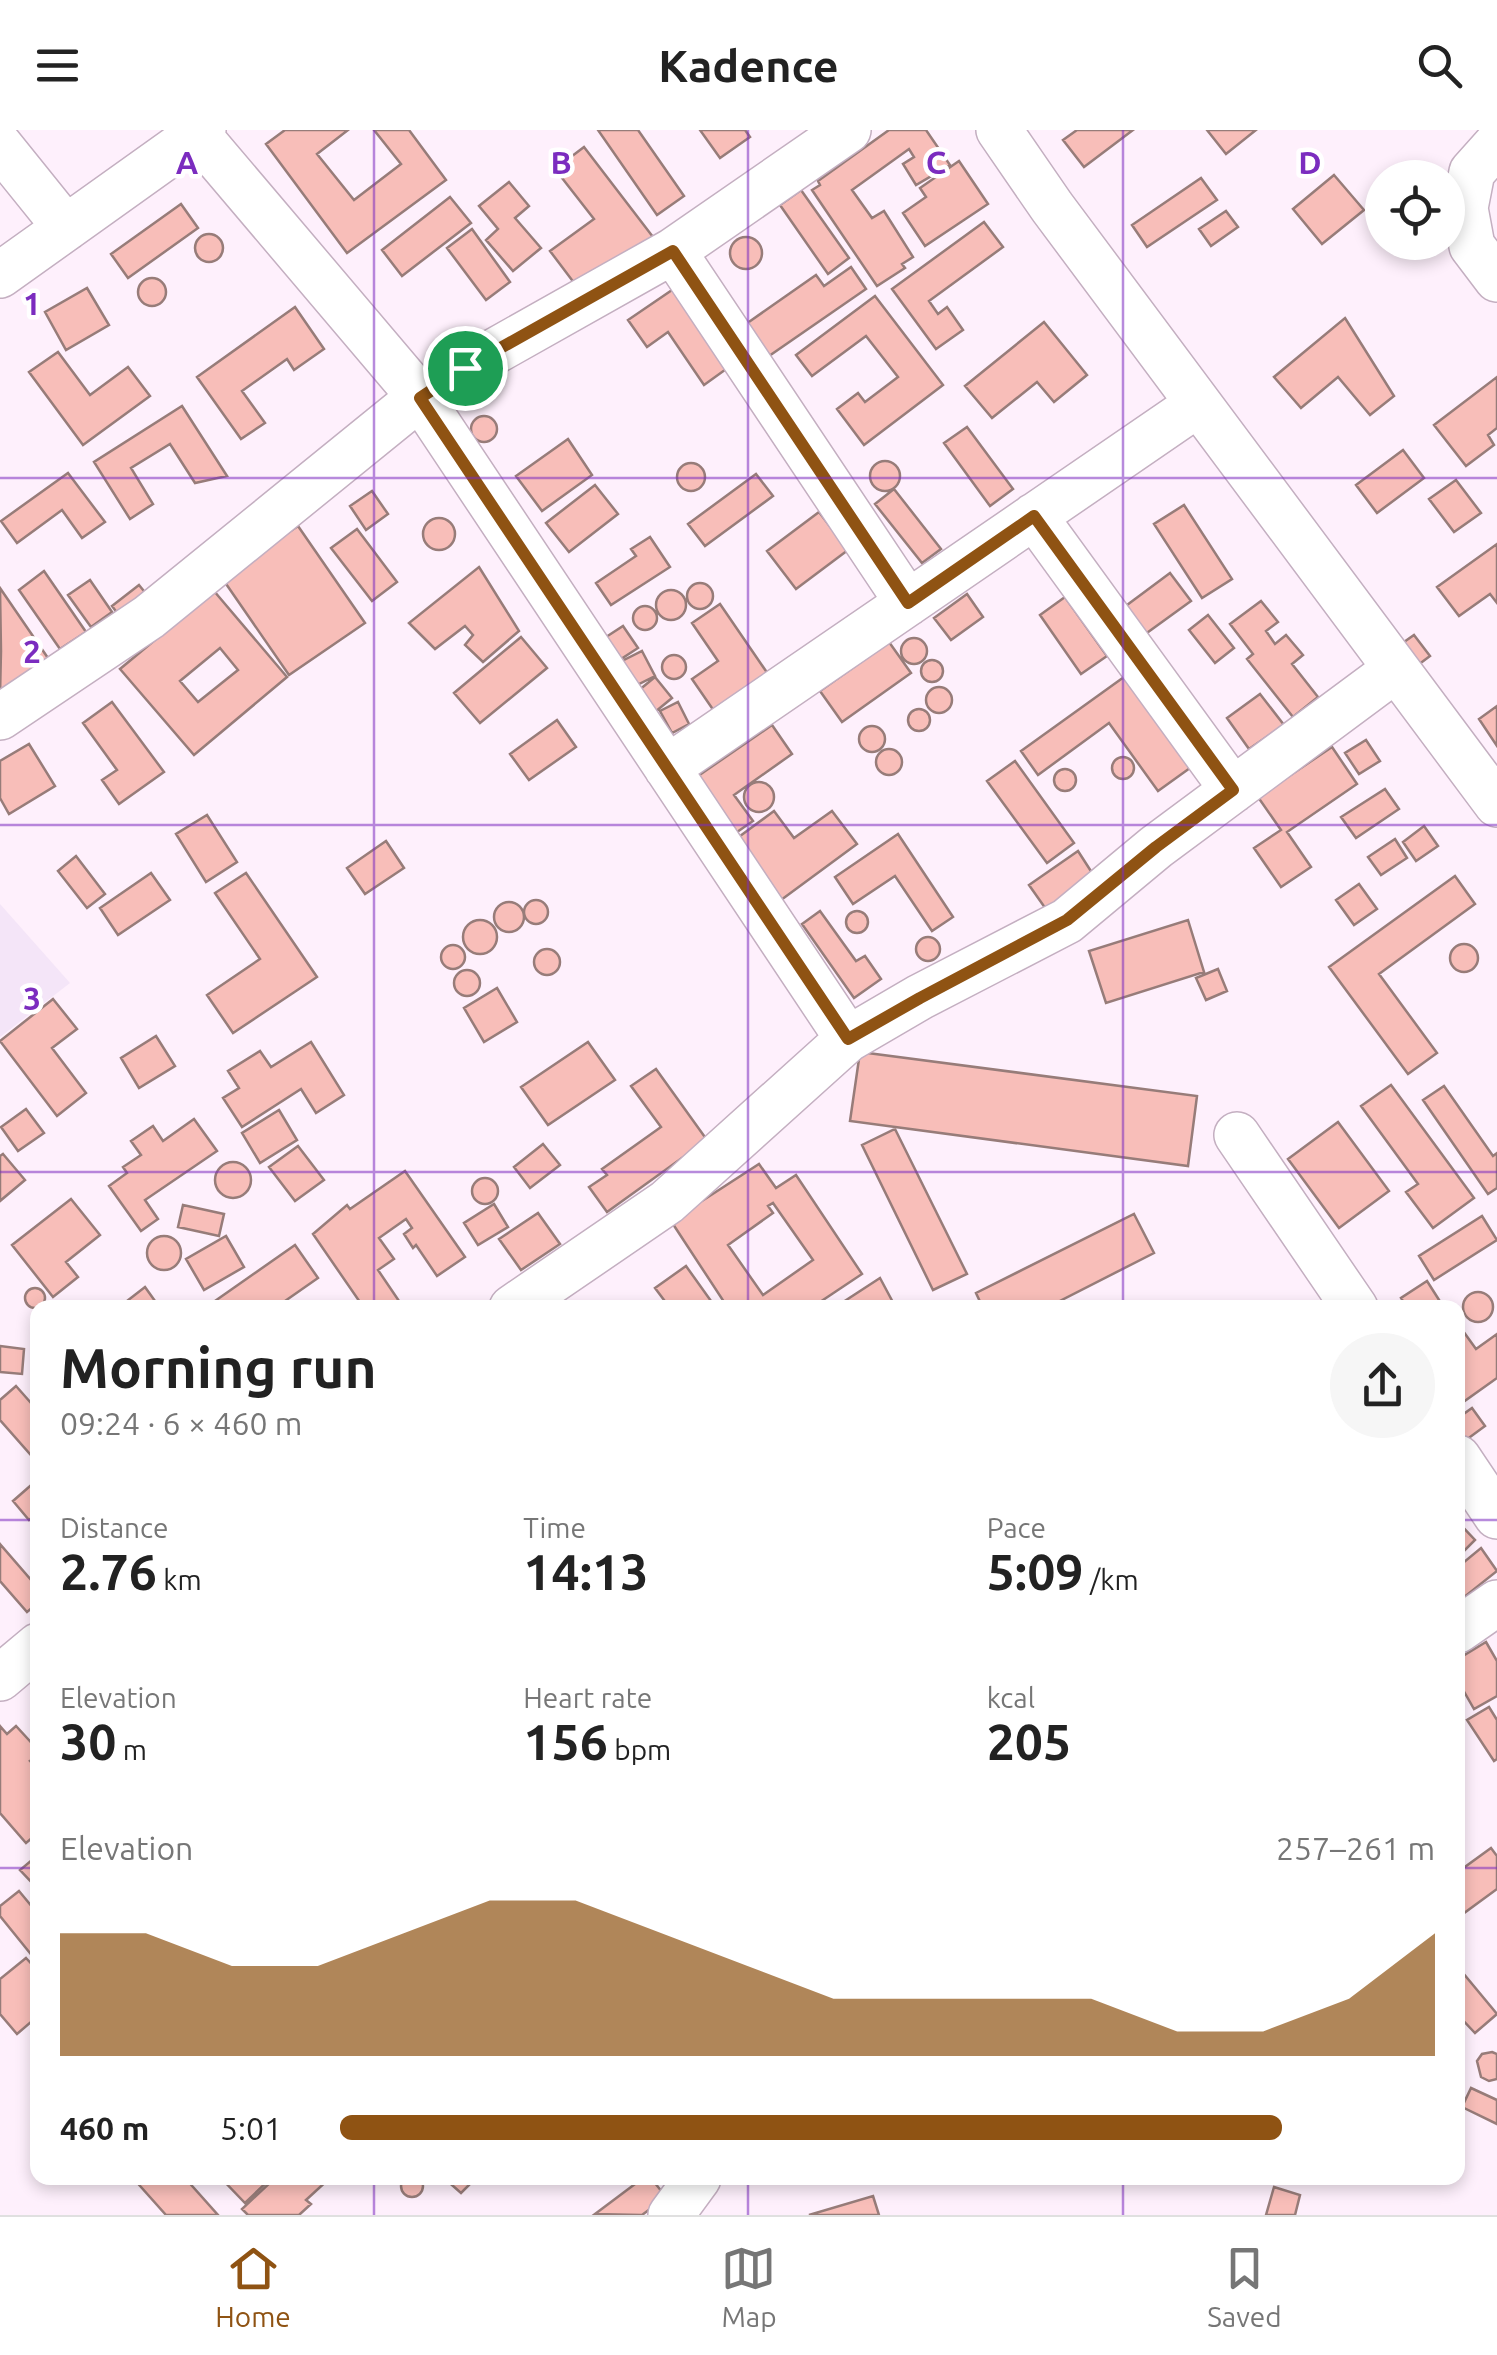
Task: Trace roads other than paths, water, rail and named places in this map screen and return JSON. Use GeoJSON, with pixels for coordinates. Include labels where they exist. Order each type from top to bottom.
{"type":"FeatureCollection","features":[{"type":"Feature","properties":{"kind":"street"},"geometry":{"type":"LineString","coordinates":[[0,717],[149,618],[420,398],[465,368],[673,251],[848,130]]}},
{"type":"Feature","properties":{"kind":"street"},"geometry":{"type":"LineString","coordinates":[[999,130],[1052,207],[1497,804]]}},
{"type":"Feature","properties":{"kind":"street"},"geometry":{"type":"LineString","coordinates":[[0,275],[200,132],[420,398],[848,1039]]}},
{"type":"Feature","properties":{"kind":"street"},"geometry":{"type":"LineString","coordinates":[[1497,144],[1472,172],[1465,208],[1472,246],[1497,280]]}},
{"type":"Feature","properties":{"kind":"street"},"geometry":{"type":"LineString","coordinates":[[0,146],[66,228]]}},
{"type":"Feature","properties":{"kind":"street"},"geometry":{"type":"LineString","coordinates":[[673,251],[908,603]]}},
{"type":"Feature","properties":{"kind":"street"},"geometry":{"type":"LineString","coordinates":[[667,768],[1198,404]]}},
{"type":"Feature","properties":{"kind":"street"},"geometry":{"type":"LineString","coordinates":[[1034,516],[1233,790]]}},
{"type":"Feature","properties":{"kind":"street"},"geometry":{"type":"LineString","coordinates":[[524,1300],[667,1202],[848,1039],[1067,920],[1156,847],[1396,669]]}},
{"type":"Feature","properties":{"kind":"street"},"geometry":{"type":"LineString","coordinates":[[1237,1135],[1350,1300]]}},
{"type":"Feature","properties":{"kind":"street"},"geometry":{"type":"LineString","coordinates":[[1465,1468],[1497,1516]]}},
{"type":"Feature","properties":{"kind":"street"},"geometry":{"type":"LineString","coordinates":[[1465,1625],[1497,1603]]}},
{"type":"Feature","properties":{"kind":"street"},"geometry":{"type":"LineString","coordinates":[[0,1678],[30,1653]]}},
{"type":"Feature","properties":{"kind":"street"},"geometry":{"type":"LineString","coordinates":[[671,2215],[693,2185]]}}]}
